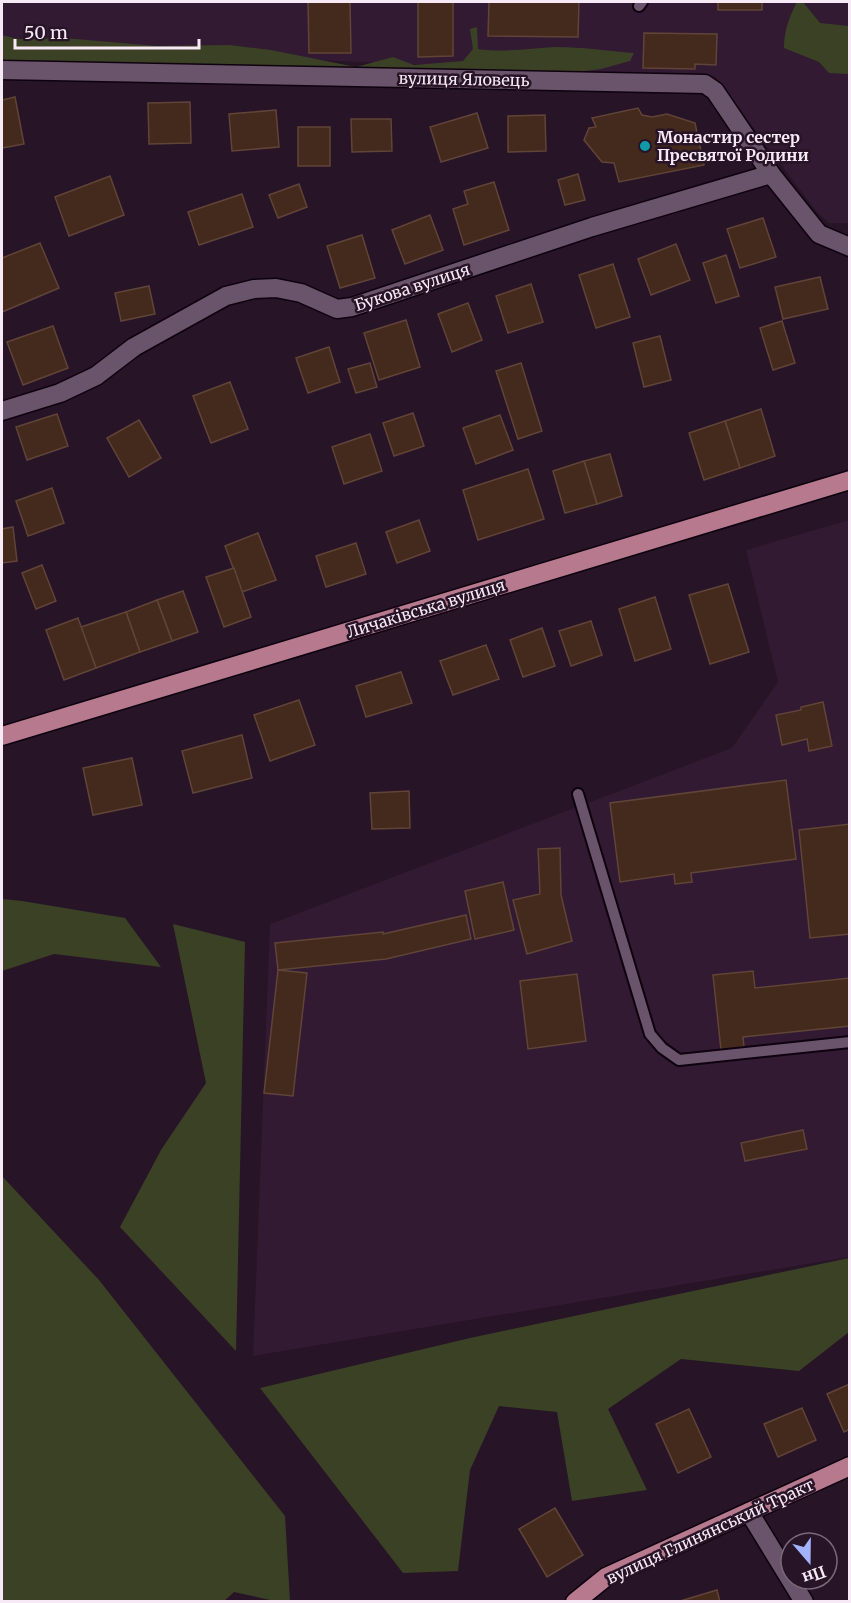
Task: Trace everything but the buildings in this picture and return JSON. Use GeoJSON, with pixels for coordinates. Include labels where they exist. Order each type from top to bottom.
{"type":"FeatureCollection","features":[{"type":"Feature","properties":{"kind":"main road","name":"Личаківська вулиця"},"geometry":{"type":"LineString","coordinates":[[2,736],[849,480]]}},
{"type":"Feature","properties":{"kind":"main road","name":"вулиця Глинянський Тракт"},"geometry":{"type":"LineString","coordinates":[[575,1602],[606,1577],[849,1466]]}},
{"type":"Feature","properties":{"kind":"street","name":"вулиця Яловець"},"geometry":{"type":"LineString","coordinates":[[2,70],[705,84],[715,91],[771,174],[819,234],[849,247]]}},
{"type":"Feature","properties":{"kind":"street","name":"Букова вулиця"},"geometry":{"type":"LineString","coordinates":[[2,411],[60,393],[96,376],[134,347],[226,296],[254,289],[276,288],[301,293],[337,309],[352,308],[592,227],[771,174]]}},
{"type":"Feature","properties":{"kind":"street"},"geometry":{"type":"LineString","coordinates":[[750,1512],[804,1602]]}},
{"type":"Feature","properties":{"kind":"lane"},"geometry":{"type":"LineString","coordinates":[[578,794],[650,1034],[662,1048],[679,1060],[849,1042]]}},
{"type":"Feature","properties":{"kind":"shaded area"},"geometry":{"type":"Polygon","coordinates":[[[2,2],[849,2],[849,223],[829,223],[816,211],[715,77],[2,47],[2,2]]]}},
{"type":"Feature","properties":{"kind":"shaded area"},"geometry":{"type":"Polygon","coordinates":[[[849,520],[849,1257],[253,1356],[270,924],[732,748],[778,682],[746,550],[849,520]]]}},
{"type":"Feature","properties":{"kind":"green space"},"geometry":{"type":"Polygon","coordinates":[[[797,2],[803,2],[820,23],[849,26],[849,74],[829,73],[819,62],[784,48],[788,24],[797,2]]]}},
{"type":"Feature","properties":{"kind":"green space"},"geometry":{"type":"Polygon","coordinates":[[[477,27],[478,49],[566,47],[634,53],[630,61],[601,69],[570,73],[2,66],[2,35],[18,39],[64,38],[157,46],[229,45],[271,50],[356,67],[393,57],[414,65],[463,61],[473,49],[470,29],[477,27]]]}},
{"type":"Feature","properties":{"kind":"green space"},"geometry":{"type":"Polygon","coordinates":[[[2,899],[125,918],[161,967],[54,954],[2,971],[2,899]]]}},
{"type":"Feature","properties":{"kind":"green space"},"geometry":{"type":"Polygon","coordinates":[[[173,924],[245,942],[236,1351],[120,1227],[161,1150],[206,1083],[173,924]]]}},
{"type":"Feature","properties":{"kind":"green space"},"geometry":{"type":"Polygon","coordinates":[[[2,1176],[99,1280],[285,1516],[290,1601],[275,1601],[234,1592],[223,1602],[2,1601],[2,1176]]]}},
{"type":"Feature","properties":{"kind":"green space"},"geometry":{"type":"Polygon","coordinates":[[[849,1258],[849,1332],[799,1371],[681,1359],[608,1409],[647,1490],[572,1501],[557,1412],[499,1406],[470,1470],[458,1571],[403,1573],[260,1388],[470,1338],[849,1258]]]}},
{"type":"Feature","properties":{"kind":"place","name":"Монастир сестер Пресвятої Родини"},"geometry":{"type":"Point","coordinates":[645,146]}}]}
